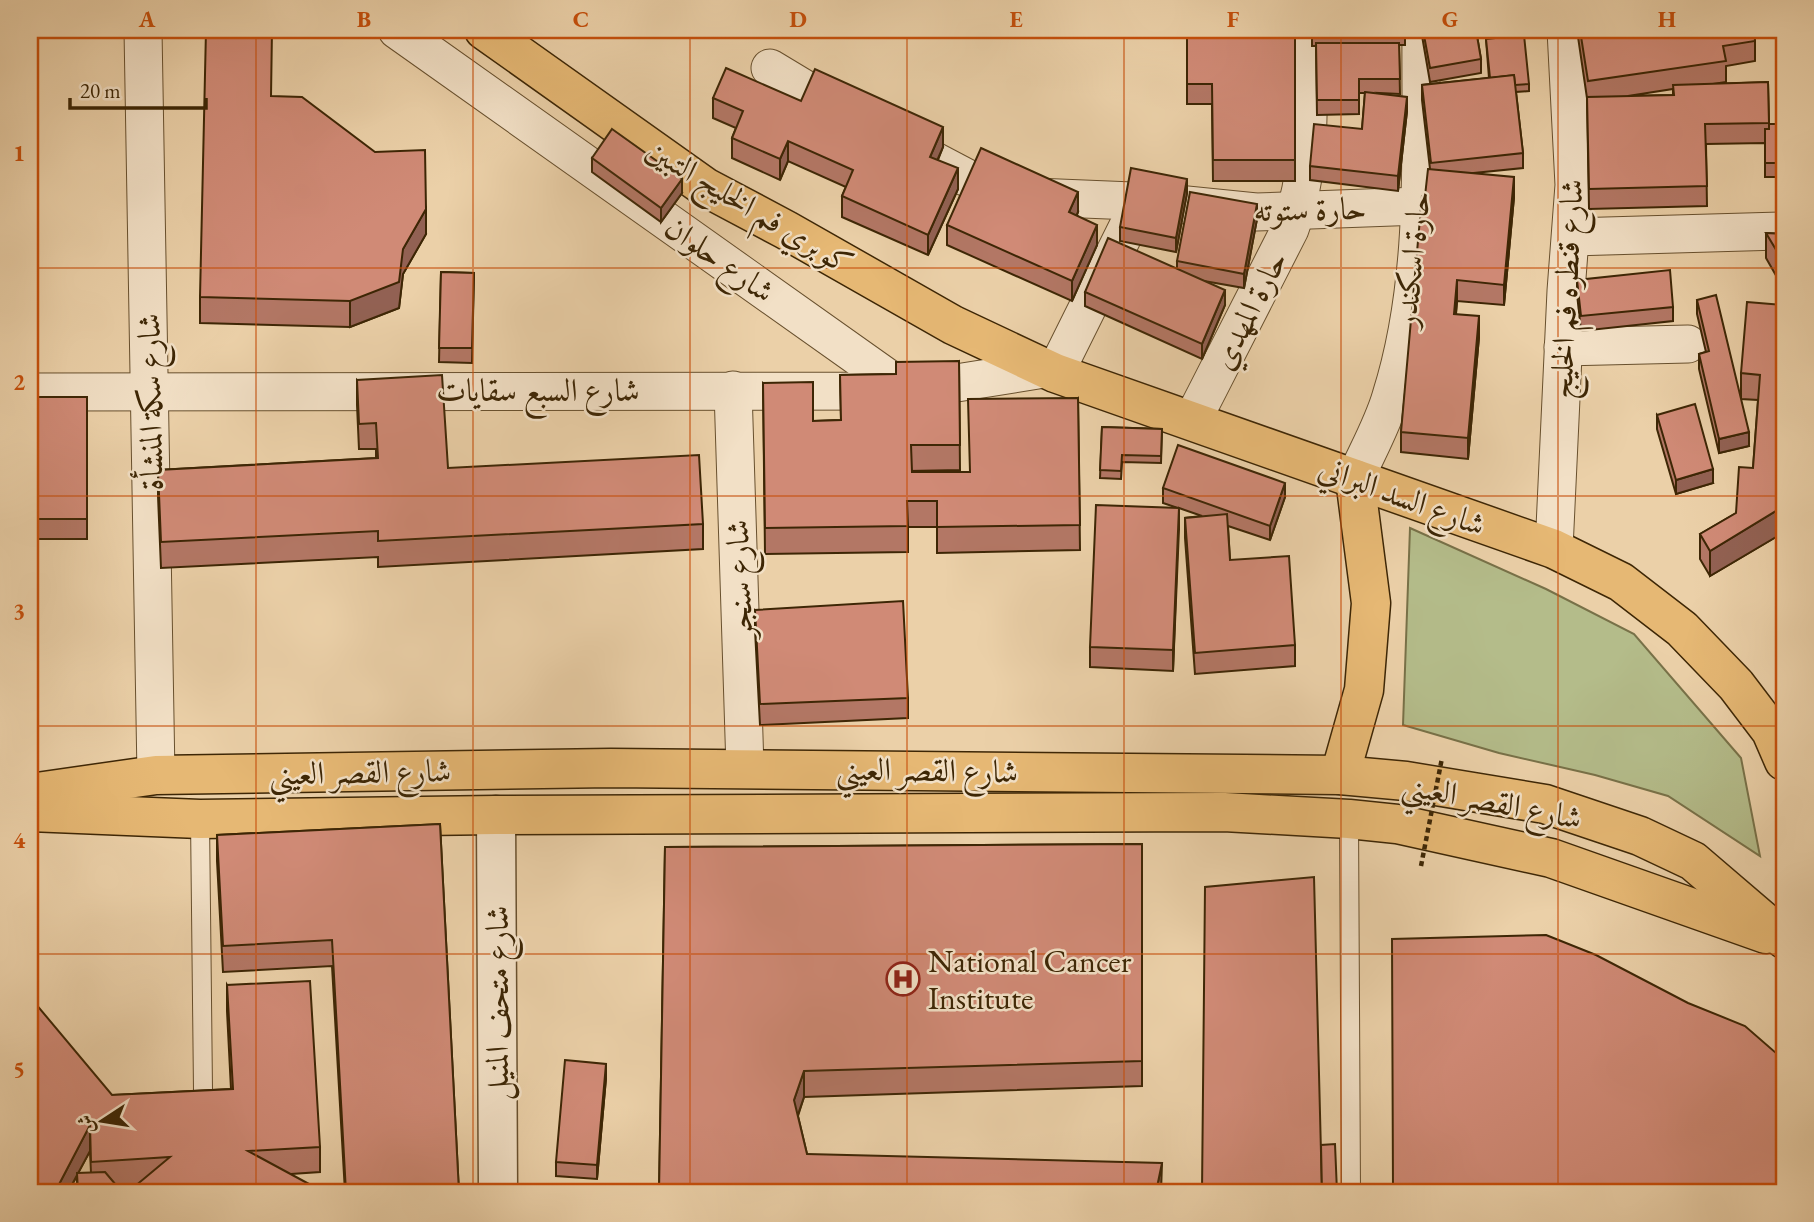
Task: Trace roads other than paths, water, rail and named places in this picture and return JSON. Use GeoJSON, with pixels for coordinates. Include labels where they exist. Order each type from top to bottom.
{"type":"FeatureCollection","features":[{"type":"Feature","properties":{"kind":"main road","name":"كوبري فم الخليج التبين"},"geometry":{"type":"LineString","coordinates":[[484,30],[705,187],[953,326]]}},
{"type":"Feature","properties":{"kind":"main road","name":"شارع السد البراني"},"geometry":{"type":"LineString","coordinates":[[953,326],[1049,371],[1554,549],[1621,582],[1682,629],[1736,685],[1771,731],[1784,761]]}},
{"type":"Feature","properties":{"kind":"main road"},"geometry":{"type":"LineString","coordinates":[[1340,775],[1364,690],[1370,603],[1355,479]]}},
{"type":"Feature","properties":{"kind":"main road","name":"شارع القصر العيني"},"geometry":{"type":"LineString","coordinates":[[30,793],[156,775],[745,768],[1340,775],[1406,781],[1545,804],[1640,836],[1693,861],[1784,940]]}},
{"type":"Feature","properties":{"kind":"main road","name":"شارع القصر العيني"},"geometry":{"type":"LineString","coordinates":[[30,812],[200,819],[1224,812],[1349,819],[1396,824],[1551,858],[1784,940]]}},
{"type":"Feature","properties":{"kind":"street","name":"شارع سكة المنشأة"},"geometry":{"type":"LineString","coordinates":[[143,30],[156,775]]}},
{"type":"Feature","properties":{"kind":"street","name":"شارع حلوان"},"geometry":{"type":"LineString","coordinates":[[397,30],[906,391]]}},
{"type":"Feature","properties":{"kind":"street","name":"حارة المهدي"},"geometry":{"type":"LineString","coordinates":[[1192,421],[1290,229],[1302,196],[1308,146],[1308,30]]}},
{"type":"Feature","properties":{"kind":"street","name":"حارة اسكندر"},"geometry":{"type":"LineString","coordinates":[[1355,479],[1391,397],[1411,313],[1420,206],[1421,30]]}},
{"type":"Feature","properties":{"kind":"street","name":"شارع قنطره فم الخليج"},"geometry":{"type":"LineString","coordinates":[[1554,549],[1574,185],[1566,30]]}},
{"type":"Feature","properties":{"kind":"street","name":"حارة ستوته"},"geometry":{"type":"LineString","coordinates":[[770,68],[856,120],[988,189],[1035,197],[1140,202],[1255,212],[1420,206]]}},
{"type":"Feature","properties":{"kind":"street"},"geometry":{"type":"LineString","coordinates":[[1049,371],[1140,202]]}},
{"type":"Feature","properties":{"kind":"street"},"geometry":{"type":"LineString","coordinates":[[1571,237],[1784,231]]}},
{"type":"Feature","properties":{"kind":"street"},"geometry":{"type":"LineString","coordinates":[[1563,347],[1688,344]]}},
{"type":"Feature","properties":{"kind":"street","name":"شارع السبع سقايات"},"geometry":{"type":"LineString","coordinates":[[30,391],[906,391],[1049,371]]}},
{"type":"Feature","properties":{"kind":"street","name":"شارع سنجر"},"geometry":{"type":"LineString","coordinates":[[733,390],[745,768]]}},
{"type":"Feature","properties":{"kind":"street","name":"شارع متحف المنيل"},"geometry":{"type":"LineString","coordinates":[[496,815],[498,1192]]}},
{"type":"Feature","properties":{"kind":"lane"},"geometry":{"type":"LineString","coordinates":[[200,819],[203,1090]]}},
{"type":"Feature","properties":{"kind":"lane"},"geometry":{"type":"LineString","coordinates":[[1349,819],[1351,1192]]}},
{"type":"Feature","properties":{"kind":"place","name":"National Cancer Institute"},"geometry":{"type":"Point","coordinates":[903,979]}}]}
